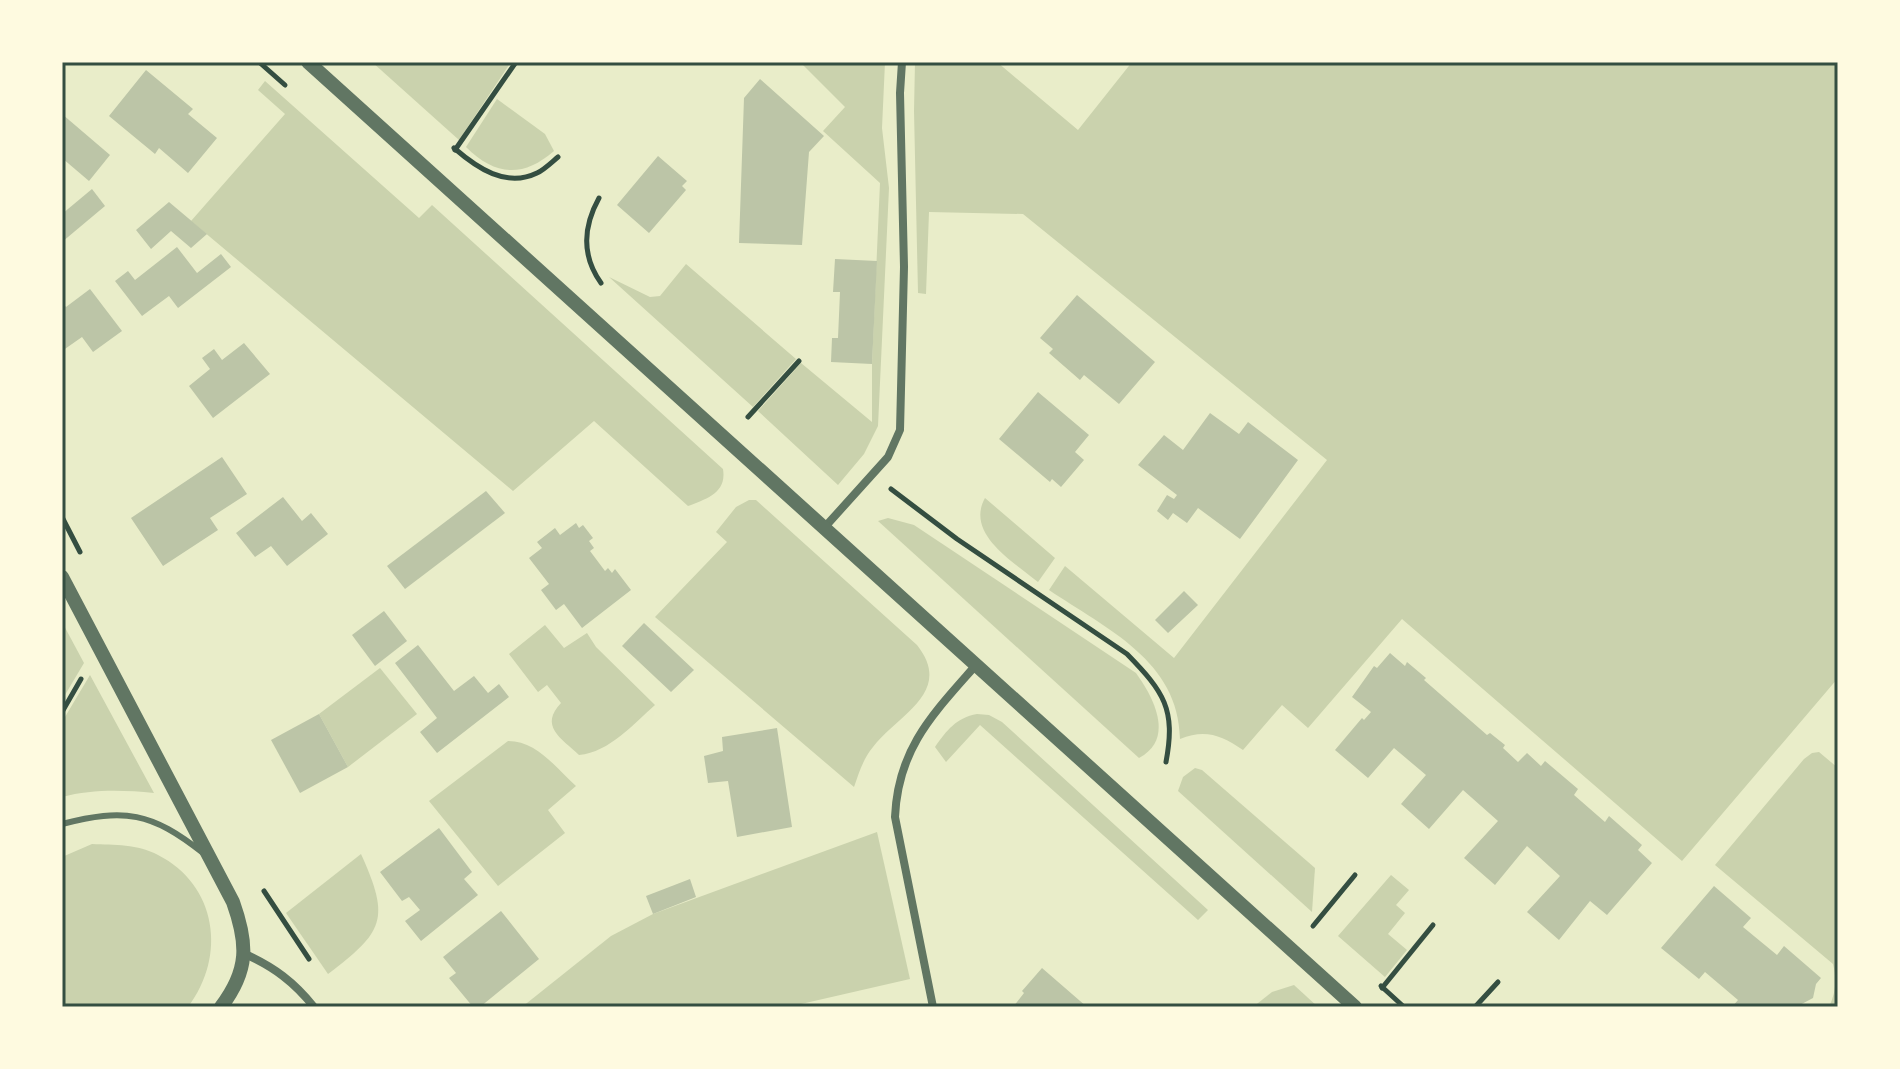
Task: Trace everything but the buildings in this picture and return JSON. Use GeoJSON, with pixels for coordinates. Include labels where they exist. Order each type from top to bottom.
{"type":"FeatureCollection","features":[{"type":"Feature","properties":{"kind":"street"},"geometry":{"type":"LineString","coordinates":[[308,62],[1355,1007]]}},
{"type":"Feature","properties":{"kind":"street"},"geometry":{"type":"LineString","coordinates":[[824,528],[888,457],[900,430],[904,267],[902,62]]}},
{"type":"Feature","properties":{"kind":"street"},"geometry":{"type":"LineString","coordinates":[[62,577],[233,902],[242,927],[245,954],[238,976],[221,1007]]}},
{"type":"Feature","properties":{"kind":"street"},"geometry":{"type":"LineString","coordinates":[[933,1007],[895,817],[896,799],[908,753],[918,734],[976,665]]}},
{"type":"Feature","properties":{"kind":"street"},"geometry":{"type":"LineString","coordinates":[[245,954],[277,970],[297,986],[314,1007]]}},
{"type":"Feature","properties":{"kind":"lane"},"geometry":{"type":"LineString","coordinates":[[62,824],[122,813],[143,818],[180,835],[212,860]]}},
{"type":"Feature","properties":{"kind":"path"},"geometry":{"type":"LineString","coordinates":[[455,150],[516,62]]}},
{"type":"Feature","properties":{"kind":"path"},"geometry":{"type":"LineString","coordinates":[[445,140],[491,175],[512,179],[536,174],[558,157]]}},
{"type":"Feature","properties":{"kind":"path"},"geometry":{"type":"LineString","coordinates":[[748,417],[799,361]]}},
{"type":"Feature","properties":{"kind":"path"},"geometry":{"type":"LineString","coordinates":[[873,475],[957,539],[1127,654],[1147,674],[1170,716],[1166,762]]}},
{"type":"Feature","properties":{"kind":"path"},"geometry":{"type":"LineString","coordinates":[[1313,926],[1355,875]]}},
{"type":"Feature","properties":{"kind":"path"},"geometry":{"type":"LineString","coordinates":[[1382,988],[1433,925]]}},
{"type":"Feature","properties":{"kind":"path"},"geometry":{"type":"LineString","coordinates":[[1475,1007],[1498,982]]}},
{"type":"Feature","properties":{"kind":"green space"},"geometry":{"type":"Polygon","coordinates":[[[372,62],[511,62],[459,140],[372,62]]]}},
{"type":"Feature","properties":{"kind":"green space"},"geometry":{"type":"Polygon","coordinates":[[[800,62],[885,62],[882,128],[889,188],[878,426],[864,454],[838,485],[758,411],[801,363],[872,422],[880,183],[823,131],[845,107],[800,62]]]}},
{"type":"Feature","properties":{"kind":"green space"},"geometry":{"type":"Polygon","coordinates":[[[915,62],[997,62],[1078,130],[1132,62],[1838,62],[1838,678],[1682,861],[1402,619],[1308,728],[1282,705],[1243,750],[1213,735],[1197,734],[1180,739],[1176,712],[1167,688],[1153,668],[1116,634],[1049,590],[1065,566],[1174,658],[1327,460],[1023,214],[929,212],[926,294],[918,293],[915,62]]]}},
{"type":"Feature","properties":{"kind":"green space"},"geometry":{"type":"Polygon","coordinates":[[[265,81],[419,218],[432,205],[723,469],[722,484],[714,494],[688,506],[594,421],[513,491],[191,221],[285,114],[258,90],[265,81]]]}},
{"type":"Feature","properties":{"kind":"green space"},"geometry":{"type":"Polygon","coordinates":[[[497,99],[545,134],[554,151],[531,166],[509,170],[488,164],[466,147],[497,99]]]}},
{"type":"Feature","properties":{"kind":"green space"},"geometry":{"type":"Polygon","coordinates":[[[686,264],[796,359],[753,407],[609,277],[650,297],[660,296],[686,264]]]}},
{"type":"Feature","properties":{"kind":"green space"},"geometry":{"type":"Polygon","coordinates":[[[985,498],[1055,558],[1038,582],[1005,556],[987,535],[981,524],[985,498]]]}},
{"type":"Feature","properties":{"kind":"green space"},"geometry":{"type":"Polygon","coordinates":[[[756,500],[917,645],[927,662],[929,676],[919,701],[870,752],[854,787],[655,617],[727,542],[716,532],[736,507],[756,500]]]}},
{"type":"Feature","properties":{"kind":"green space"},"geometry":{"type":"Polygon","coordinates":[[[888,518],[914,525],[1136,673],[1149,694],[1158,718],[1159,729],[1150,750],[1139,758],[878,521],[888,518]]]}},
{"type":"Feature","properties":{"kind":"green space"},"geometry":{"type":"Polygon","coordinates":[[[62,622],[84,663],[62,700],[62,622]]]}},
{"type":"Feature","properties":{"kind":"green space"},"geometry":{"type":"Polygon","coordinates":[[[545,625],[564,648],[587,633],[596,647],[655,705],[601,749],[579,755],[560,737],[552,725],[552,718],[561,703],[547,685],[538,692],[509,654],[545,625]]]}},
{"type":"Feature","properties":{"kind":"green space"},"geometry":{"type":"Polygon","coordinates":[[[380,668],[417,714],[348,767],[319,714],[380,668]]]}},
{"type":"Feature","properties":{"kind":"green space"},"geometry":{"type":"Polygon","coordinates":[[[90,675],[154,793],[108,791],[62,797],[62,722],[90,675]]]}},
{"type":"Feature","properties":{"kind":"green space"},"geometry":{"type":"Polygon","coordinates":[[[989,715],[1002,722],[1208,910],[1198,920],[980,725],[946,762],[935,747],[963,718],[989,715]]]}},
{"type":"Feature","properties":{"kind":"green space"},"geometry":{"type":"Polygon","coordinates":[[[508,741],[537,750],[576,786],[548,810],[565,833],[498,886],[429,801],[508,741]]]}},
{"type":"Feature","properties":{"kind":"green space"},"geometry":{"type":"Polygon","coordinates":[[[1819,752],[1838,768],[1838,1007],[1829,1007],[1835,986],[1833,964],[1715,865],[1804,759],[1819,752]]]}},
{"type":"Feature","properties":{"kind":"green space"},"geometry":{"type":"Polygon","coordinates":[[[1195,768],[1202,770],[1315,868],[1312,912],[1178,791],[1183,777],[1195,768]]]}},
{"type":"Feature","properties":{"kind":"green space"},"geometry":{"type":"Polygon","coordinates":[[[877,832],[910,979],[788,1007],[522,1007],[611,936],[653,914],[877,832]]]}},
{"type":"Feature","properties":{"kind":"green space"},"geometry":{"type":"Polygon","coordinates":[[[92,844],[150,851],[178,868],[193,884],[204,903],[210,923],[211,944],[208,966],[188,1007],[62,1007],[62,857],[92,844]]]}},
{"type":"Feature","properties":{"kind":"green space"},"geometry":{"type":"Polygon","coordinates":[[[361,854],[376,895],[376,923],[361,947],[328,974],[286,913],[361,854]]]}},
{"type":"Feature","properties":{"kind":"green space"},"geometry":{"type":"Polygon","coordinates":[[[1391,875],[1409,890],[1396,905],[1405,913],[1388,934],[1407,950],[1385,977],[1338,936],[1391,875]]]}},
{"type":"Feature","properties":{"kind":"green space"},"geometry":{"type":"Polygon","coordinates":[[[1294,985],[1318,1007],[1253,1007],[1272,992],[1294,985]]]}}]}
